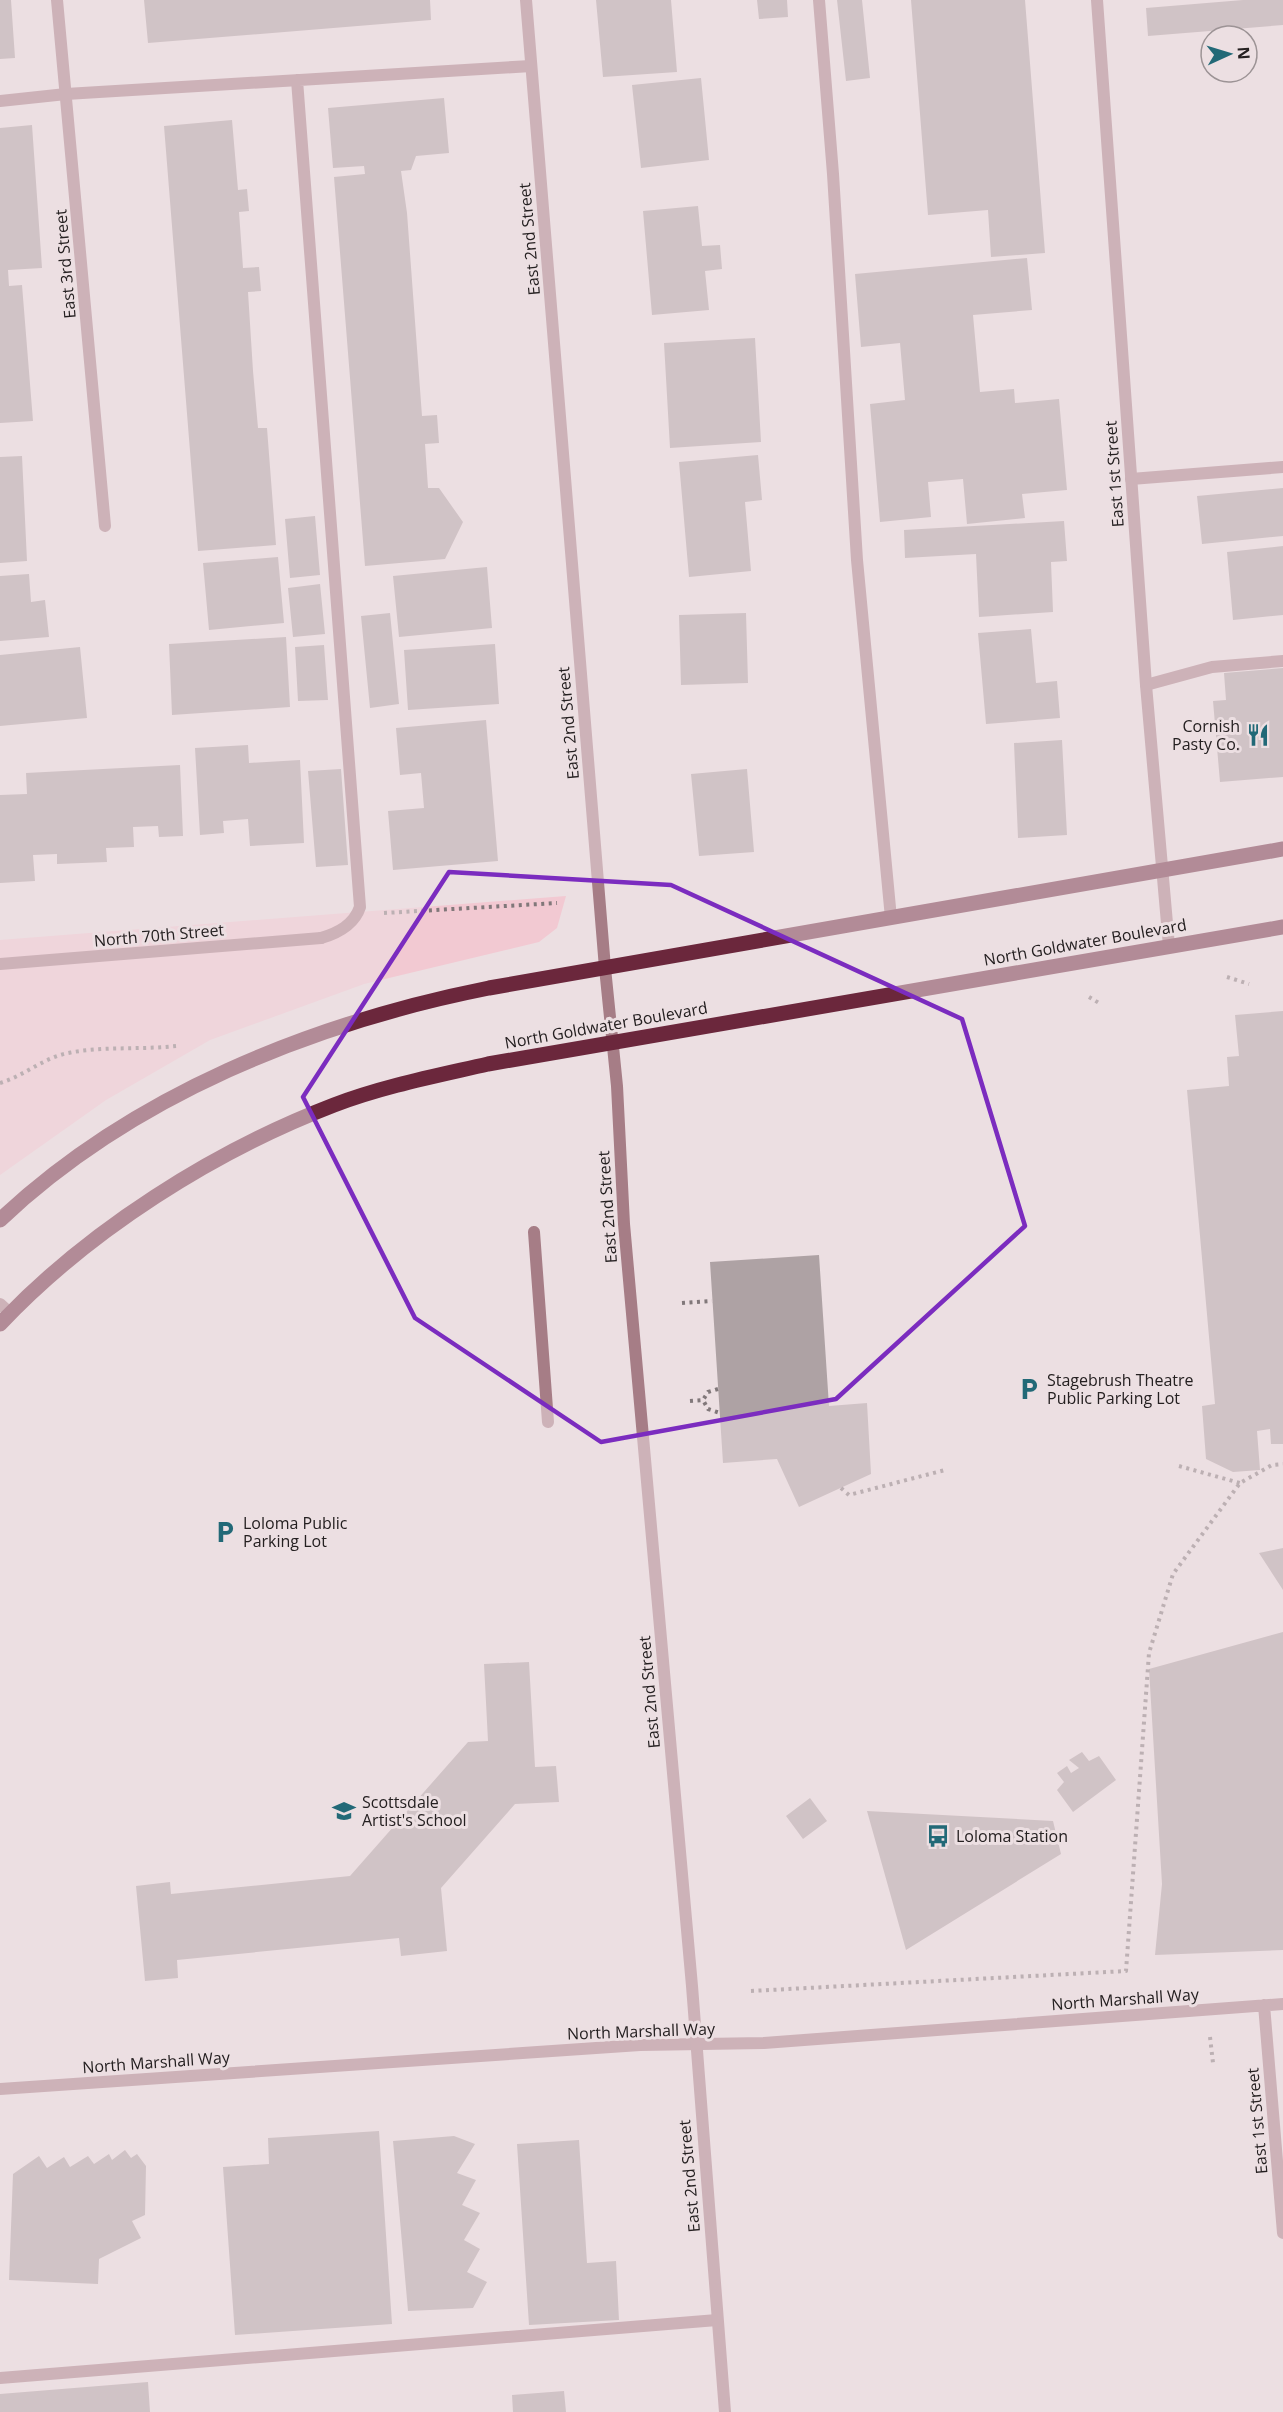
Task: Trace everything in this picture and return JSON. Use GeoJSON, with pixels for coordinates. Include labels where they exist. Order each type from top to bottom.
{"type":"FeatureCollection","features":[{"type":"Feature","properties":{"kind":"main road"},"geometry":{"type":"LineString","coordinates":[[0,1220],[56,1172],[111,1134],[170,1100],[292,1044],[355,1021],[424,1001],[1283,849]]}},
{"type":"Feature","properties":{"kind":"main road","name":"North Goldwater Boulevard"},"geometry":{"type":"LineString","coordinates":[[3,1314],[72,1259],[168,1189],[226,1155],[287,1125],[335,1105],[431,1077],[612,1042],[1283,927]]}},
{"type":"Feature","properties":{"kind":"street","name":"East 3rd Street"},"geometry":{"type":"LineString","coordinates":[[57,0],[105,526]]}},
{"type":"Feature","properties":{"kind":"street","name":"East 2nd Street"},"geometry":{"type":"LineString","coordinates":[[526,0],[612,1042],[624,1224],[696,2046],[725,2412]]}},
{"type":"Feature","properties":{"kind":"street"},"geometry":{"type":"LineString","coordinates":[[819,0],[833,174],[857,560],[891,918]]}},
{"type":"Feature","properties":{"kind":"street","name":"East 1st Street"},"geometry":{"type":"LineString","coordinates":[[1097,0],[1146,685],[1169,946]]}},
{"type":"Feature","properties":{"kind":"street"},"geometry":{"type":"LineString","coordinates":[[0,101],[66,94],[531,66]]}},
{"type":"Feature","properties":{"kind":"street","name":"North 70th Street"},"geometry":{"type":"LineString","coordinates":[[0,964],[321,938],[341,932],[357,915],[360,907],[297,80]]}},
{"type":"Feature","properties":{"kind":"street"},"geometry":{"type":"LineString","coordinates":[[1131,479],[1283,467]]}},
{"type":"Feature","properties":{"kind":"street"},"geometry":{"type":"LineString","coordinates":[[1146,685],[1212,667],[1283,660]]}},
{"type":"Feature","properties":{"kind":"street"},"geometry":{"type":"LineString","coordinates":[[534,1232],[549,1422]]}},
{"type":"Feature","properties":{"kind":"street","name":"North Marshall Way"},"geometry":{"type":"LineString","coordinates":[[0,2089],[640,2045],[696,2046],[764,2043],[1283,2004]]}},
{"type":"Feature","properties":{"kind":"street","name":"East 1st Street"},"geometry":{"type":"LineString","coordinates":[[1264,2005],[1283,2233]]}},
{"type":"Feature","properties":{"kind":"street"},"geometry":{"type":"LineString","coordinates":[[0,2378],[717,2320]]}},
{"type":"Feature","properties":{"kind":"path"},"geometry":{"type":"LineString","coordinates":[[1227,977],[1249,984]]}},
{"type":"Feature","properties":{"kind":"path"},"geometry":{"type":"LineString","coordinates":[[1089,997],[1099,1002]]}},
{"type":"Feature","properties":{"kind":"path"},"geometry":{"type":"LineString","coordinates":[[0,1083],[66,1053],[176,1046]]}},
{"type":"Feature","properties":{"kind":"path"},"geometry":{"type":"LineString","coordinates":[[682,1303],[712,1301]]}},
{"type":"Feature","properties":{"kind":"path"},"geometry":{"type":"LineString","coordinates":[[703,1400],[708,1392],[718,1389]]}},
{"type":"Feature","properties":{"kind":"path"},"geometry":{"type":"LineString","coordinates":[[690,1401],[703,1400]]}},
{"type":"Feature","properties":{"kind":"path"},"geometry":{"type":"LineString","coordinates":[[703,1400],[708,1409],[720,1413]]}},
{"type":"Feature","properties":{"kind":"path"},"geometry":{"type":"LineString","coordinates":[[751,1991],[1126,1971],[1149,1653],[1173,1574],[1240,1484],[1272,1465],[1283,1464]]}},
{"type":"Feature","properties":{"kind":"path"},"geometry":{"type":"LineString","coordinates":[[1179,1466],[1240,1484]]}},
{"type":"Feature","properties":{"kind":"path"},"geometry":{"type":"LineString","coordinates":[[841,1488],[849,1495],[945,1470]]}},
{"type":"Feature","properties":{"kind":"path"},"geometry":{"type":"LineString","coordinates":[[1210,2037],[1213,2063]]}},
{"type":"Feature","properties":{"kind":"highlighted area"},"geometry":{"type":"Polygon","coordinates":[[[449,872],[671,885],[962,1019],[1025,1226],[836,1399],[601,1442],[415,1318],[303,1097],[449,872]]]}},
{"type":"Feature","properties":{"kind":"shaded area"},"geometry":{"type":"Polygon","coordinates":[[[566,896],[557,928],[539,942],[364,984],[210,1040],[106,1100],[0,1175],[0,940],[566,896]]]}},
{"type":"Feature","properties":{"kind":"building"},"geometry":{"type":"Polygon","coordinates":[[[0,0],[11,0],[15,58],[0,59],[0,0]]]}},
{"type":"Feature","properties":{"kind":"building"},"geometry":{"type":"Polygon","coordinates":[[[144,0],[430,0],[431,20],[148,43],[144,0]]]}},
{"type":"Feature","properties":{"kind":"building"},"geometry":{"type":"Polygon","coordinates":[[[596,0],[671,0],[677,72],[603,77],[596,0]]]}},
{"type":"Feature","properties":{"kind":"building"},"geometry":{"type":"Polygon","coordinates":[[[757,0],[787,0],[788,17],[759,19],[757,0]]]}},
{"type":"Feature","properties":{"kind":"building"},"geometry":{"type":"Polygon","coordinates":[[[837,0],[862,0],[870,78],[846,81],[837,0]]]}},
{"type":"Feature","properties":{"kind":"building"},"geometry":{"type":"Polygon","coordinates":[[[911,0],[1025,0],[1045,253],[991,257],[988,210],[928,215],[911,0]]]}},
{"type":"Feature","properties":{"kind":"building"},"geometry":{"type":"Polygon","coordinates":[[[1243,0],[1283,0],[1283,25],[1259,27],[1259,24],[1199,24],[1199,32],[1148,36],[1146,8],[1243,0]]]}},
{"type":"Feature","properties":{"kind":"building"},"geometry":{"type":"Polygon","coordinates":[[[701,78],[709,160],[641,168],[632,85],[701,78]]]}},
{"type":"Feature","properties":{"kind":"building"},"geometry":{"type":"Polygon","coordinates":[[[444,98],[449,153],[416,156],[411,170],[401,171],[407,213],[422,416],[437,415],[439,443],[425,444],[428,488],[439,488],[463,522],[445,559],[365,566],[334,177],[365,174],[364,166],[333,168],[328,108],[444,98]]]}},
{"type":"Feature","properties":{"kind":"building"},"geometry":{"type":"Polygon","coordinates":[[[232,120],[238,190],[247,189],[249,211],[239,212],[243,268],[259,267],[261,291],[248,292],[258,428],[267,428],[276,545],[198,551],[164,126],[232,120]]]}},
{"type":"Feature","properties":{"kind":"building"},"geometry":{"type":"Polygon","coordinates":[[[32,125],[42,268],[8,270],[9,286],[22,285],[33,421],[0,423],[0,128],[32,125]]]}},
{"type":"Feature","properties":{"kind":"building"},"geometry":{"type":"Polygon","coordinates":[[[698,206],[702,246],[720,245],[722,269],[705,271],[709,310],[652,315],[643,211],[698,206]]]}},
{"type":"Feature","properties":{"kind":"building"},"geometry":{"type":"Polygon","coordinates":[[[1027,258],[1032,310],[973,315],[980,392],[1014,389],[1015,403],[1059,399],[1067,490],[1022,494],[1025,518],[967,524],[963,479],[928,482],[931,517],[880,522],[870,404],[905,400],[900,343],[861,347],[855,274],[1027,258]]]}},
{"type":"Feature","properties":{"kind":"building"},"geometry":{"type":"Polygon","coordinates":[[[755,338],[761,442],[670,448],[664,343],[755,338]]]}},
{"type":"Feature","properties":{"kind":"building"},"geometry":{"type":"Polygon","coordinates":[[[758,455],[762,500],[745,502],[751,571],[689,577],[679,462],[758,455]]]}},
{"type":"Feature","properties":{"kind":"building"},"geometry":{"type":"Polygon","coordinates":[[[22,456],[27,561],[0,563],[0,457],[22,456]]]}},
{"type":"Feature","properties":{"kind":"building"},"geometry":{"type":"Polygon","coordinates":[[[1283,488],[1283,536],[1202,544],[1197,496],[1283,488]]]}},
{"type":"Feature","properties":{"kind":"building"},"geometry":{"type":"Polygon","coordinates":[[[315,516],[320,575],[290,578],[285,519],[315,516]]]}},
{"type":"Feature","properties":{"kind":"building"},"geometry":{"type":"Polygon","coordinates":[[[1064,521],[1067,561],[1051,562],[1053,612],[979,617],[976,554],[905,558],[904,530],[1064,521]]]}},
{"type":"Feature","properties":{"kind":"building"},"geometry":{"type":"Polygon","coordinates":[[[1283,546],[1283,615],[1233,620],[1227,552],[1283,546]]]}},
{"type":"Feature","properties":{"kind":"building"},"geometry":{"type":"Polygon","coordinates":[[[278,557],[284,623],[209,630],[203,563],[278,557]]]}},
{"type":"Feature","properties":{"kind":"building"},"geometry":{"type":"Polygon","coordinates":[[[487,567],[492,628],[399,637],[393,576],[487,567]]]}},
{"type":"Feature","properties":{"kind":"building"},"geometry":{"type":"Polygon","coordinates":[[[29,574],[31,602],[45,600],[49,637],[0,641],[0,576],[29,574]]]}},
{"type":"Feature","properties":{"kind":"building"},"geometry":{"type":"Polygon","coordinates":[[[320,584],[325,634],[293,637],[288,588],[320,584]]]}},
{"type":"Feature","properties":{"kind":"building"},"geometry":{"type":"Polygon","coordinates":[[[390,613],[399,704],[370,708],[361,616],[390,613]]]}},
{"type":"Feature","properties":{"kind":"building"},"geometry":{"type":"Polygon","coordinates":[[[746,613],[748,683],[681,685],[679,615],[746,613]]]}},
{"type":"Feature","properties":{"kind":"building"},"geometry":{"type":"Polygon","coordinates":[[[1031,629],[1036,683],[1057,681],[1060,718],[986,724],[978,633],[1031,629]]]}},
{"type":"Feature","properties":{"kind":"building"},"geometry":{"type":"Polygon","coordinates":[[[286,637],[290,707],[172,715],[169,644],[286,637]]]}},
{"type":"Feature","properties":{"kind":"building"},"geometry":{"type":"Polygon","coordinates":[[[495,644],[499,704],[408,710],[404,650],[495,644]]]}},
{"type":"Feature","properties":{"kind":"building"},"geometry":{"type":"Polygon","coordinates":[[[324,645],[328,700],[298,701],[295,647],[324,645]]]}},
{"type":"Feature","properties":{"kind":"building"},"geometry":{"type":"Polygon","coordinates":[[[80,647],[87,718],[0,726],[0,655],[80,647]]]}},
{"type":"Feature","properties":{"kind":"building"},"geometry":{"type":"Polygon","coordinates":[[[1283,668],[1283,777],[1220,782],[1213,701],[1226,700],[1224,673],[1283,668]]]}},
{"type":"Feature","properties":{"kind":"building"},"geometry":{"type":"Polygon","coordinates":[[[486,720],[498,861],[393,870],[388,811],[424,808],[421,773],[400,775],[396,728],[486,720]]]}},
{"type":"Feature","properties":{"kind":"building"},"geometry":{"type":"Polygon","coordinates":[[[1062,740],[1067,835],[1018,838],[1014,743],[1062,740]]]}},
{"type":"Feature","properties":{"kind":"building"},"geometry":{"type":"Polygon","coordinates":[[[248,745],[249,763],[300,760],[304,843],[250,846],[248,819],[223,821],[224,833],[200,835],[195,748],[248,745]]]}},
{"type":"Feature","properties":{"kind":"building"},"geometry":{"type":"Polygon","coordinates":[[[180,765],[183,836],[159,837],[158,826],[133,827],[134,847],[106,848],[107,862],[57,864],[57,854],[33,855],[35,881],[0,883],[0,795],[27,794],[26,773],[180,765]]]}},
{"type":"Feature","properties":{"kind":"building"},"geometry":{"type":"Polygon","coordinates":[[[341,769],[348,865],[316,867],[308,771],[341,769]]]}},
{"type":"Feature","properties":{"kind":"building"},"geometry":{"type":"Polygon","coordinates":[[[747,769],[754,852],[699,856],[691,774],[747,769]]]}},
{"type":"Feature","properties":{"kind":"building"},"geometry":{"type":"Polygon","coordinates":[[[1283,1011],[1283,1444],[1271,1444],[1270,1429],[1257,1431],[1260,1470],[1233,1472],[1206,1459],[1202,1406],[1215,1404],[1187,1090],[1229,1086],[1227,1057],[1239,1056],[1235,1015],[1283,1011]]]}},
{"type":"Feature","properties":{"kind":"building"},"geometry":{"type":"Polygon","coordinates":[[[819,1255],[829,1406],[867,1403],[871,1474],[799,1507],[777,1459],[723,1463],[710,1262],[819,1255]]]}},
{"type":"Feature","properties":{"kind":"building"},"geometry":{"type":"Polygon","coordinates":[[[1283,1548],[1283,1590],[1259,1553],[1283,1548]]]}},
{"type":"Feature","properties":{"kind":"building"},"geometry":{"type":"Polygon","coordinates":[[[1283,1632],[1283,1950],[1155,1955],[1162,1884],[1149,1669],[1283,1632]]]}},
{"type":"Feature","properties":{"kind":"building","name":"Scottsdale Artist's School"},"geometry":{"type":"Polygon","coordinates":[[[529,1662],[535,1767],[556,1766],[559,1802],[515,1804],[441,1888],[447,1951],[401,1956],[399,1938],[177,1960],[178,1978],[145,1981],[136,1886],[170,1882],[171,1894],[350,1876],[468,1742],[488,1741],[484,1664],[529,1662]]]}},
{"type":"Feature","properties":{"kind":"building"},"geometry":{"type":"Polygon","coordinates":[[[1082,1752],[1089,1761],[1099,1756],[1116,1780],[1073,1812],[1057,1790],[1064,1782],[1057,1773],[1067,1766],[1071,1773],[1079,1768],[1069,1760],[1082,1752]]]}},
{"type":"Feature","properties":{"kind":"building"},"geometry":{"type":"Polygon","coordinates":[[[810,1798],[827,1821],[803,1839],[786,1816],[810,1798]]]}},
{"type":"Feature","properties":{"kind":"building"},"geometry":{"type":"Polygon","coordinates":[[[867,1811],[1053,1821],[1061,1854],[906,1950],[867,1811]]]}},
{"type":"Feature","properties":{"kind":"building"},"geometry":{"type":"Polygon","coordinates":[[[379,2131],[392,2324],[235,2335],[223,2167],[269,2164],[268,2138],[379,2131]]]}},
{"type":"Feature","properties":{"kind":"building"},"geometry":{"type":"Polygon","coordinates":[[[454,2136],[475,2144],[457,2173],[476,2180],[462,2205],[480,2213],[464,2240],[480,2249],[467,2272],[487,2282],[473,2308],[408,2311],[393,2141],[454,2136]]]}},
{"type":"Feature","properties":{"kind":"building"},"geometry":{"type":"Polygon","coordinates":[[[579,2140],[587,2263],[616,2261],[619,2320],[529,2325],[517,2144],[579,2140]]]}},
{"type":"Feature","properties":{"kind":"building"},"geometry":{"type":"Polygon","coordinates":[[[125,2150],[131,2158],[137,2154],[146,2166],[145,2215],[132,2221],[141,2238],[99,2259],[98,2284],[9,2280],[13,2174],[39,2156],[47,2168],[64,2157],[70,2167],[88,2156],[94,2164],[109,2154],[112,2160],[125,2150]]]}},
{"type":"Feature","properties":{"kind":"building"},"geometry":{"type":"Polygon","coordinates":[[[148,2382],[150,2412],[0,2412],[0,2394],[148,2382]]]}},
{"type":"Feature","properties":{"kind":"building"},"geometry":{"type":"Polygon","coordinates":[[[564,2391],[566,2412],[513,2412],[512,2395],[564,2391]]]}},
{"type":"Feature","properties":{"kind":"place","name":"Cornish Pasty Co."},"geometry":{"type":"Point","coordinates":[1258,735]}},
{"type":"Feature","properties":{"kind":"place","name":"Stagebrush Theatre Public Parking Lot"},"geometry":{"type":"Point","coordinates":[1029,1389]}},
{"type":"Feature","properties":{"kind":"place","name":"Loloma Public Parking Lot"},"geometry":{"type":"Point","coordinates":[225,1532]}},
{"type":"Feature","properties":{"kind":"place","name":"Scottsdale Artist's School"},"geometry":{"type":"Point","coordinates":[344,1811]}},
{"type":"Feature","properties":{"kind":"place","name":"Loloma Station"},"geometry":{"type":"Point","coordinates":[938,1836]}}]}
